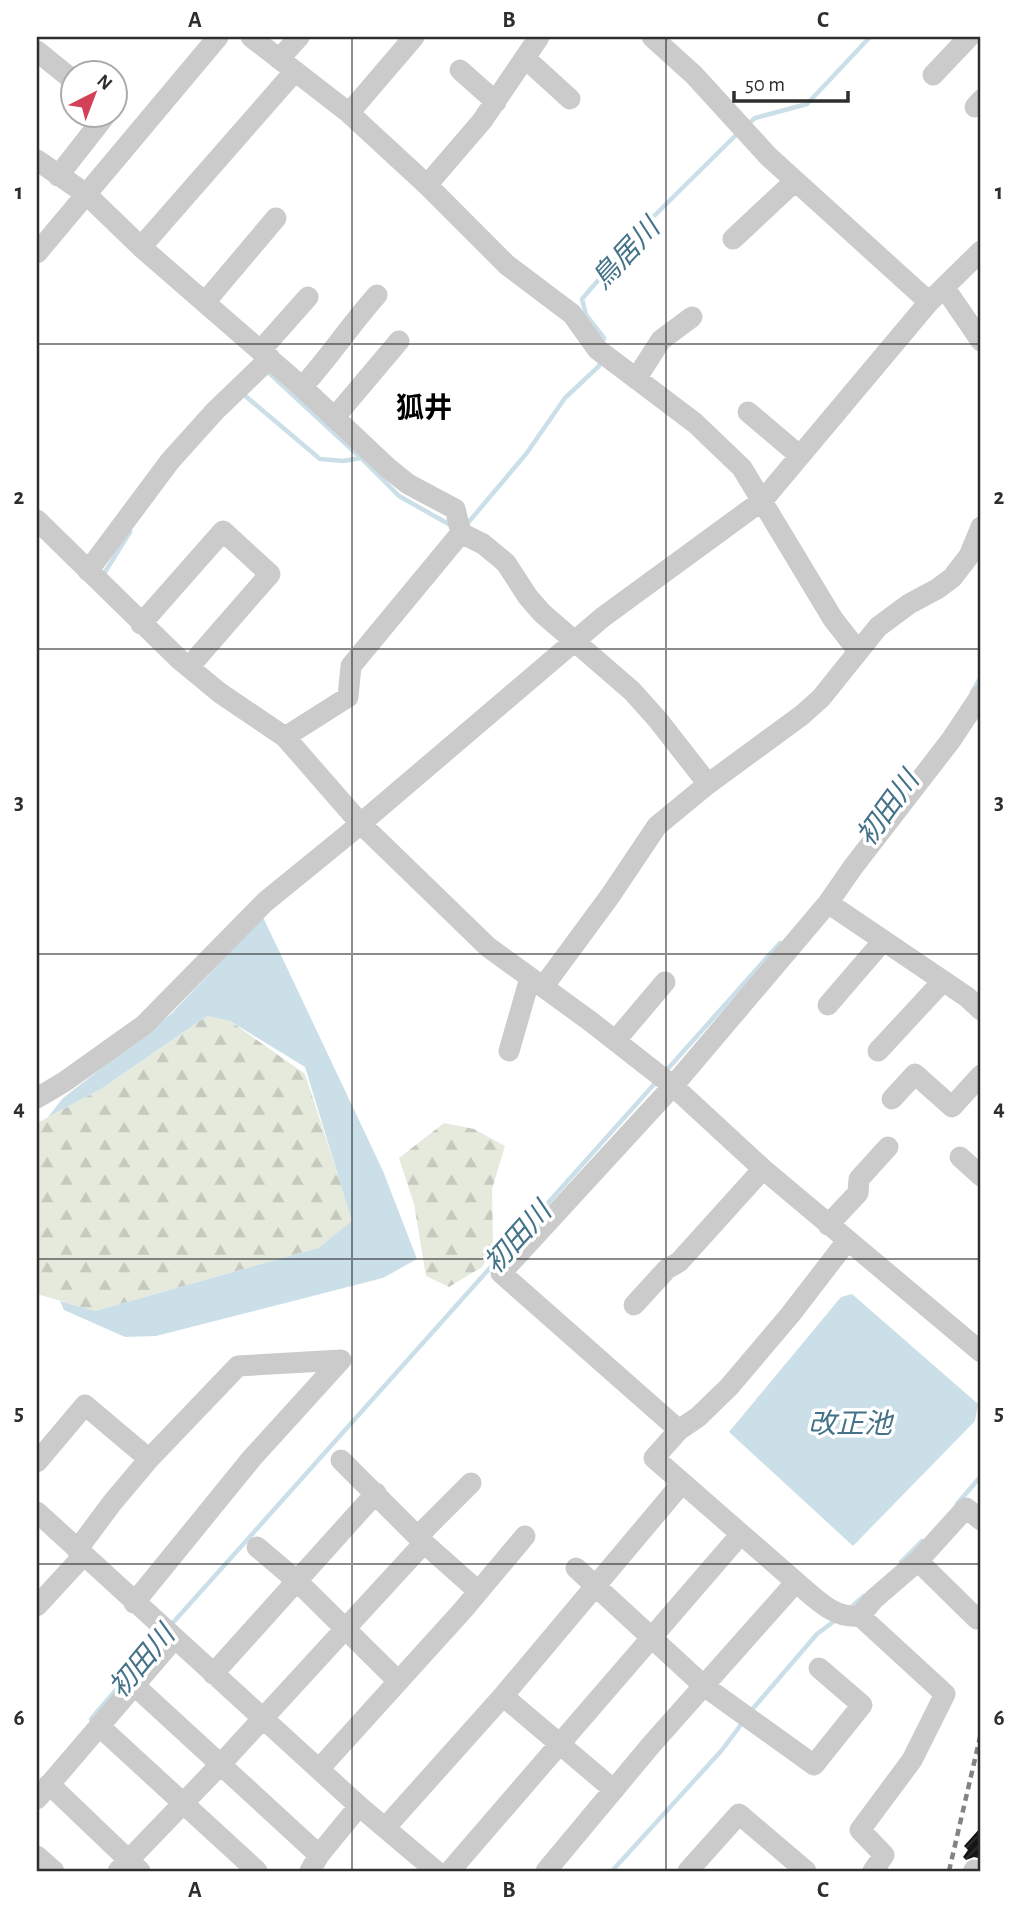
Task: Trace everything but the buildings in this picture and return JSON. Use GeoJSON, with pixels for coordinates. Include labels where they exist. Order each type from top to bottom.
{"type":"FeatureCollection","features":[{"type":"Feature","properties":{"kind":"street"},"geometry":{"type":"LineString","coordinates":[[37,253],[218,37]]}},
{"type":"Feature","properties":{"kind":"street"},"geometry":{"type":"LineString","coordinates":[[251,37],[349,113],[507,265],[572,314],[604,354],[695,423],[742,468],[833,619],[858,651]]}},
{"type":"Feature","properties":{"kind":"street"},"geometry":{"type":"LineString","coordinates":[[141,247],[287,65],[299,37]]}},
{"type":"Feature","properties":{"kind":"street"},"geometry":{"type":"LineString","coordinates":[[349,113],[414,37]]}},
{"type":"Feature","properties":{"kind":"street"},"geometry":{"type":"LineString","coordinates":[[426,185],[496,102],[540,37]]}},
{"type":"Feature","properties":{"kind":"street"},"geometry":{"type":"LineString","coordinates":[[652,37],[694,75],[795,181],[936,294],[981,341]]}},
{"type":"Feature","properties":{"kind":"street"},"geometry":{"type":"LineString","coordinates":[[933,75],[969,37]]}},
{"type":"Feature","properties":{"kind":"street"},"geometry":{"type":"LineString","coordinates":[[37,51],[60,70]]}},
{"type":"Feature","properties":{"kind":"street"},"geometry":{"type":"LineString","coordinates":[[525,58],[570,99]]}},
{"type":"Feature","properties":{"kind":"street"},"geometry":{"type":"LineString","coordinates":[[460,70],[496,102]]}},
{"type":"Feature","properties":{"kind":"street"},"geometry":{"type":"LineString","coordinates":[[58,176],[94,130]]}},
{"type":"Feature","properties":{"kind":"street"},"geometry":{"type":"LineString","coordinates":[[37,160],[206,301],[263,359],[302,387],[408,484],[455,509],[461,533],[483,544],[506,563],[535,605],[632,691],[708,784]]}},
{"type":"Feature","properties":{"kind":"street"},"geometry":{"type":"LineString","coordinates":[[733,239],[795,181]]}},
{"type":"Feature","properties":{"kind":"street"},"geometry":{"type":"LineString","coordinates":[[206,301],[276,218]]}},
{"type":"Feature","properties":{"kind":"street"},"geometry":{"type":"LineString","coordinates":[[37,1098],[79,1072],[144,1025],[265,902],[573,641],[626,599],[763,500],[936,294],[981,251]]}},
{"type":"Feature","properties":{"kind":"street"},"geometry":{"type":"LineString","coordinates":[[302,387],[323,365],[350,326],[377,295]]}},
{"type":"Feature","properties":{"kind":"street"},"geometry":{"type":"LineString","coordinates":[[91,574],[170,461],[263,359],[308,297]]}},
{"type":"Feature","properties":{"kind":"street"},"geometry":{"type":"LineString","coordinates":[[636,379],[661,340],[692,317]]}},
{"type":"Feature","properties":{"kind":"street"},"geometry":{"type":"LineString","coordinates":[[334,418],[400,341]]}},
{"type":"Feature","properties":{"kind":"street"},"geometry":{"type":"LineString","coordinates":[[748,412],[800,456]]}},
{"type":"Feature","properties":{"kind":"street"},"geometry":{"type":"LineString","coordinates":[[37,520],[188,667],[220,693],[285,737],[360,823],[463,926],[616,1040],[665,1080],[828,1225],[981,1352]]}},
{"type":"Feature","properties":{"kind":"street"},"geometry":{"type":"LineString","coordinates":[[509,1051],[536,983],[610,896],[657,826],[708,784],[802,715],[828,690],[878,627],[937,589],[975,557],[981,527]]}},
{"type":"Feature","properties":{"kind":"street"},"geometry":{"type":"LineString","coordinates":[[141,624],[223,531],[270,574],[188,667]]}},
{"type":"Feature","properties":{"kind":"street"},"geometry":{"type":"LineString","coordinates":[[285,737],[348,697],[351,666],[461,533]]}},
{"type":"Feature","properties":{"kind":"street"},"geometry":{"type":"LineString","coordinates":[[679,1430],[501,1273],[665,1080],[828,903],[951,740],[981,695]]}},
{"type":"Feature","properties":{"kind":"street"},"geometry":{"type":"LineString","coordinates":[[828,903],[967,997],[981,1010]]}},
{"type":"Feature","properties":{"kind":"street"},"geometry":{"type":"LineString","coordinates":[[828,1005],[883,941]]}},
{"type":"Feature","properties":{"kind":"street"},"geometry":{"type":"LineString","coordinates":[[878,1051],[943,981]]}},
{"type":"Feature","properties":{"kind":"street"},"geometry":{"type":"LineString","coordinates":[[616,1040],[665,982]]}},
{"type":"Feature","properties":{"kind":"street"},"geometry":{"type":"LineString","coordinates":[[891,1100],[915,1074],[951,1107],[981,1075]]}},
{"type":"Feature","properties":{"kind":"street"},"geometry":{"type":"LineString","coordinates":[[828,1225],[858,1193],[859,1179],[888,1147]]}},
{"type":"Feature","properties":{"kind":"street"},"geometry":{"type":"LineString","coordinates":[[960,1157],[981,1176]]}},
{"type":"Feature","properties":{"kind":"street"},"geometry":{"type":"LineString","coordinates":[[634,1305],[667,1269],[679,1262],[763,1169]]}},
{"type":"Feature","properties":{"kind":"street"},"geometry":{"type":"LineString","coordinates":[[847,1241],[790,1315],[729,1387],[698,1418],[679,1430],[654,1458],[796,1581],[845,1614],[944,1694],[912,1760],[860,1830],[884,1855],[873,1871]]}},
{"type":"Feature","properties":{"kind":"street"},"geometry":{"type":"LineString","coordinates":[[37,1606],[80,1553],[111,1503],[238,1366],[341,1360],[252,1458],[134,1603]]}},
{"type":"Feature","properties":{"kind":"street"},"geometry":{"type":"LineString","coordinates":[[37,1462],[85,1405],[149,1459]]}},
{"type":"Feature","properties":{"kind":"street"},"geometry":{"type":"LineString","coordinates":[[341,1460],[478,1591]]}},
{"type":"Feature","properties":{"kind":"street"},"geometry":{"type":"LineString","coordinates":[[174,1639],[43,1792],[129,1868],[471,1483]]}},
{"type":"Feature","properties":{"kind":"street"},"geometry":{"type":"LineString","coordinates":[[385,1828],[503,1696],[682,1483]]}},
{"type":"Feature","properties":{"kind":"street"},"geometry":{"type":"LineString","coordinates":[[213,1674],[376,1493]]}},
{"type":"Feature","properties":{"kind":"street"},"geometry":{"type":"LineString","coordinates":[[845,1614],[874,1599],[918,1561],[966,1508],[981,1520]]}},
{"type":"Feature","properties":{"kind":"street"},"geometry":{"type":"LineString","coordinates":[[37,1512],[359,1806],[436,1871]]}},
{"type":"Feature","properties":{"kind":"street"},"geometry":{"type":"LineString","coordinates":[[450,1871],[741,1534]]}},
{"type":"Feature","properties":{"kind":"street"},"geometry":{"type":"LineString","coordinates":[[319,1769],[525,1536]]}},
{"type":"Feature","properties":{"kind":"street"},"geometry":{"type":"LineString","coordinates":[[257,1547],[297,1581],[398,1681]]}},
{"type":"Feature","properties":{"kind":"street"},"geometry":{"type":"LineString","coordinates":[[918,1561],[977,1619]]}},
{"type":"Feature","properties":{"kind":"street"},"geometry":{"type":"LineString","coordinates":[[576,1568],[704,1686],[814,1765],[862,1705],[819,1668]]}},
{"type":"Feature","properties":{"kind":"street"},"geometry":{"type":"LineString","coordinates":[[546,1871],[796,1581]]}},
{"type":"Feature","properties":{"kind":"street"},"geometry":{"type":"LineString","coordinates":[[134,1685],[220,1765],[314,1867],[359,1806]]}},
{"type":"Feature","properties":{"kind":"street"},"geometry":{"type":"LineString","coordinates":[[503,1696],[614,1790]]}},
{"type":"Feature","properties":{"kind":"street"},"geometry":{"type":"LineString","coordinates":[[99,1726],[257,1871]]}},
{"type":"Feature","properties":{"kind":"street"},"geometry":{"type":"LineString","coordinates":[[688,1871],[739,1814],[806,1871]]}},
{"type":"Feature","properties":{"kind":"street"},"geometry":{"type":"LineString","coordinates":[[37,1856],[54,1871]]}},
{"type":"Feature","properties":{"kind":"green space"},"geometry":{"type":"Polygon","coordinates":[[[207,1016],[230,1021],[305,1074],[353,1221],[318,1248],[95,1311],[37,1294],[37,1123],[101,1089],[207,1016]]]}},
{"type":"Feature","properties":{"kind":"green space"},"geometry":{"type":"Polygon","coordinates":[[[444,1123],[474,1129],[505,1146],[492,1189],[493,1248],[482,1267],[449,1287],[426,1276],[414,1204],[399,1158],[444,1123]]]}},
{"type":"Feature","properties":{"kind":"water"},"geometry":{"type":"Polygon","coordinates":[[[263,917],[383,1171],[417,1259],[383,1278],[156,1336],[125,1337],[64,1310],[60,1301],[95,1311],[318,1248],[352,1221],[305,1067],[230,1021],[207,1016],[101,1089],[48,1117],[63,1098],[171,1014],[263,917]]]}},
{"type":"Feature","properties":{"kind":"water","name":"改正池"},"geometry":{"type":"Polygon","coordinates":[[[852,1294],[978,1404],[975,1421],[853,1546],[729,1432],[841,1297],[852,1294]]]}},
{"type":"Feature","properties":{"kind":"waterway","name":"鳥居川"},"geometry":{"type":"LineString","coordinates":[[748,124],[755,118],[807,104],[870,37]]}},
{"type":"Feature","properties":{"kind":"waterway","name":"鳥居川"},"geometry":{"type":"LineString","coordinates":[[602,345],[604,338],[586,315],[582,299],[650,220],[739,132]]}},
{"type":"Feature","properties":{"kind":"waterway","name":"鳥居川"},"geometry":{"type":"LineString","coordinates":[[467,524],[526,454],[565,398],[599,366],[600,361]]}},
{"type":"Feature","properties":{"kind":"waterway","name":"鳥居川"},"geometry":{"type":"LineString","coordinates":[[267,371],[361,458]]}},
{"type":"Feature","properties":{"kind":"waterway"},"geometry":{"type":"LineString","coordinates":[[243,394],[320,459],[343,461],[361,458],[399,496],[452,526]]}},
{"type":"Feature","properties":{"kind":"waterway"},"geometry":{"type":"LineString","coordinates":[[101,573],[105,572],[130,532]]}},
{"type":"Feature","properties":{"kind":"waterway","name":"初田川"},"geometry":{"type":"LineString","coordinates":[[972,692],[981,677]]}},
{"type":"Feature","properties":{"kind":"waterway","name":"初田川"},"geometry":{"type":"LineString","coordinates":[[665,1072],[780,943]]}},
{"type":"Feature","properties":{"kind":"waterway","name":"初田川"},"geometry":{"type":"LineString","coordinates":[[170,1626],[657,1081]]}},
{"type":"Feature","properties":{"kind":"waterway"},"geometry":{"type":"LineString","coordinates":[[957,1504],[981,1476]]}},
{"type":"Feature","properties":{"kind":"waterway"},"geometry":{"type":"LineString","coordinates":[[901,1562],[922,1541]]}},
{"type":"Feature","properties":{"kind":"waterway"},"geometry":{"type":"LineString","coordinates":[[849,1609],[864,1596]]}},
{"type":"Feature","properties":{"kind":"waterway"},"geometry":{"type":"LineString","coordinates":[[750,1712],[817,1634],[837,1619]]}},
{"type":"Feature","properties":{"kind":"waterway","name":"初田川"},"geometry":{"type":"LineString","coordinates":[[91,1719],[163,1635]]}},
{"type":"Feature","properties":{"kind":"waterway"},"geometry":{"type":"LineString","coordinates":[[612,1871],[722,1750],[743,1722]]}},
{"type":"Feature","properties":{"kind":"railway"},"geometry":{"type":"LineString","coordinates":[[949,1871],[981,1733]]}},
{"type":"Feature","properties":{"kind":"district","name":"狐井"},"geometry":{"type":"Point","coordinates":[424,407]}}]}
